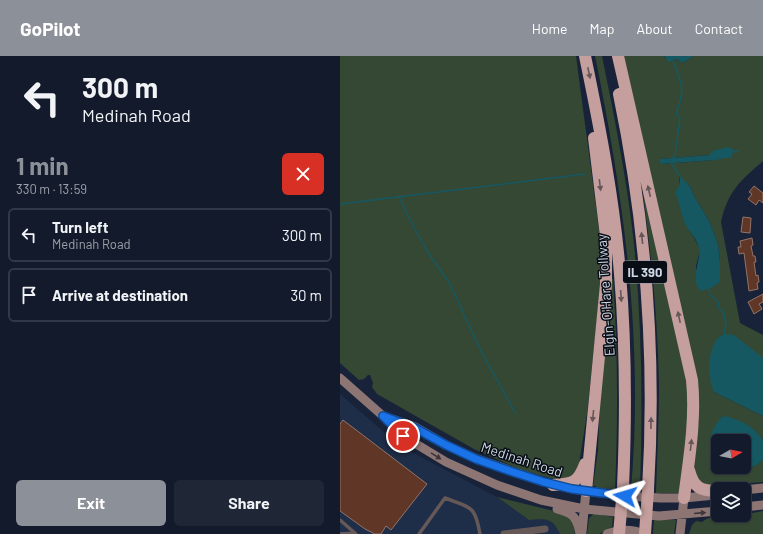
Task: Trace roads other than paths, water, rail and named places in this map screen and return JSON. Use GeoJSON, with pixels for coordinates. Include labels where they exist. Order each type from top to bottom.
{"type":"FeatureCollection","features":[{"type":"Feature","properties":{"kind":"highway","name":"Elgin-O'Hare Tollway"},"geometry":{"type":"LineString","coordinates":[[585,56],[608,173],[620,274],[625,378],[623,488],[619,534]]}},
{"type":"Feature","properties":{"kind":"highway","name":"IL 390"},"geometry":{"type":"LineString","coordinates":[[611,56],[635,185],[647,291],[651,400],[645,534]]}},
{"type":"Feature","properties":{"kind":"highway"},"geometry":{"type":"LineString","coordinates":[[618,56],[692,380],[694,410],[684,498]]}},
{"type":"Feature","properties":{"kind":"highway"},"geometry":{"type":"LineString","coordinates":[[586,491],[606,284],[607,257],[606,236],[591,112],[592,91]]}},
{"type":"Feature","properties":{"kind":"highway"},"geometry":{"type":"LineString","coordinates":[[553,485],[572,483],[578,479],[590,451]]}},
{"type":"Feature","properties":{"kind":"highway"},"geometry":{"type":"LineString","coordinates":[[688,467],[694,484],[700,489],[711,491]]}},
{"type":"Feature","properties":{"kind":"main road","name":"Medinah Road"},"geometry":{"type":"LineString","coordinates":[[340,378],[403,436],[446,462],[497,486],[541,500],[584,509],[660,516],[711,512]]}},
{"type":"Feature","properties":{"kind":"main road","name":"Medinah Road"},"geometry":{"type":"LineString","coordinates":[[383,416],[415,428],[476,459],[553,485],[625,496],[684,498],[711,494]]}},
{"type":"Feature","properties":{"kind":"main road"},"geometry":{"type":"LineString","coordinates":[[497,486],[510,495],[572,514],[580,534]]}},
{"type":"Feature","properties":{"kind":"main road"},"geometry":{"type":"LineString","coordinates":[[751,489],[763,488]]}},
{"type":"Feature","properties":{"kind":"main road"},"geometry":{"type":"LineString","coordinates":[[580,534],[586,491]]}},
{"type":"Feature","properties":{"kind":"main road"},"geometry":{"type":"LineString","coordinates":[[680,534],[684,498]]}},
{"type":"Feature","properties":{"kind":"main road"},"geometry":{"type":"LineString","coordinates":[[751,507],[763,505]]}},
{"type":"Feature","properties":{"kind":"main road"},"geometry":{"type":"LineString","coordinates":[[607,534],[623,530],[632,530],[645,534]]}},
{"type":"Feature","properties":{"kind":"street"},"geometry":{"type":"LineString","coordinates":[[504,534],[533,532],[545,529]]}},
{"type":"Feature","properties":{"kind":"lane"},"geometry":{"type":"LineString","coordinates":[[419,534],[445,498],[469,507],[477,516],[480,534]]}},
{"type":"Feature","properties":{"kind":"lane"},"geometry":{"type":"LineString","coordinates":[[340,520],[356,533]]}},
{"type":"Feature","properties":{"kind":"lane"},"geometry":{"type":"LineString","coordinates":[[340,534],[356,533]]}},
{"type":"Feature","properties":{"kind":"waterway"},"geometry":{"type":"LineString","coordinates":[[673,61],[681,82],[682,93],[676,114],[680,118],[675,155],[670,161],[679,175]]}},
{"type":"Feature","properties":{"kind":"waterway"},"geometry":{"type":"LineString","coordinates":[[732,152],[738,151]]}},
{"type":"Feature","properties":{"kind":"waterway"},"geometry":{"type":"LineString","coordinates":[[340,204],[585,174]]}},
{"type":"Feature","properties":{"kind":"waterway"},"geometry":{"type":"LineString","coordinates":[[399,196],[427,251],[450,284],[482,353],[516,414]]}},
{"type":"Feature","properties":{"kind":"waterway"},"geometry":{"type":"LineString","coordinates":[[709,289],[710,295],[718,302],[719,308],[724,314],[726,325],[724,334]]}}]}
